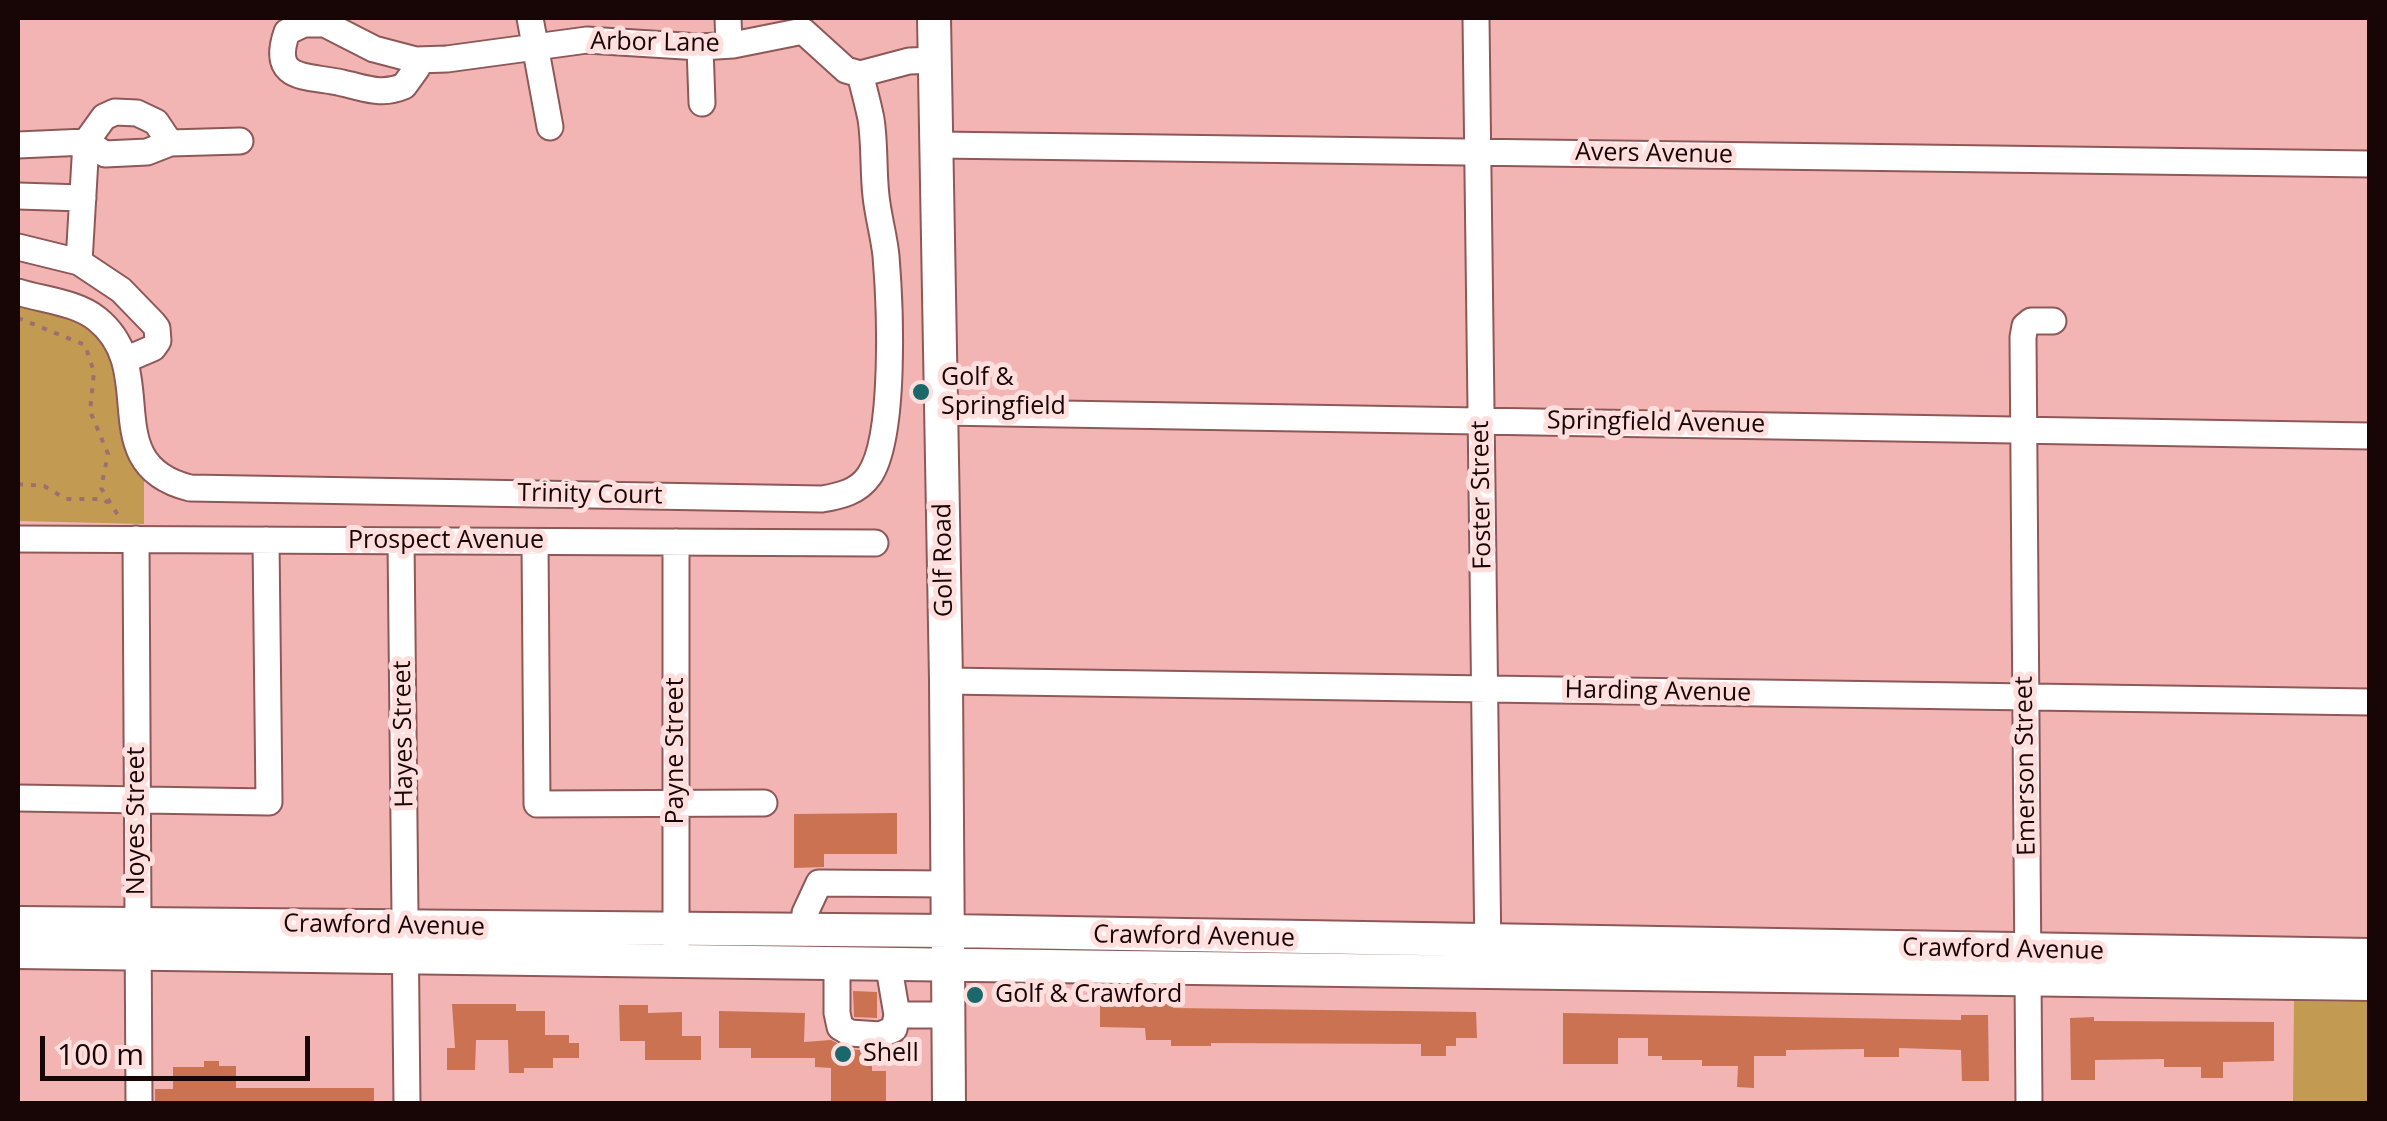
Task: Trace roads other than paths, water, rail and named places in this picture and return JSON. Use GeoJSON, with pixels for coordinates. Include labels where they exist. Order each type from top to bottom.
{"type":"FeatureCollection","features":[{"type":"Feature","properties":{"kind":"main road","name":"Golf Road"},"geometry":{"type":"LineString","coordinates":[[934,18],[946,681],[948,1104]]}},
{"type":"Feature","properties":{"kind":"main road","name":"Crawford Avenue"},"geometry":{"type":"LineString","coordinates":[[18,923],[138,939]]}},
{"type":"Feature","properties":{"kind":"main road","name":"Crawford Avenue"},"geometry":{"type":"LineString","coordinates":[[676,944],[806,930],[948,947],[1488,957],[2028,964],[2370,956]]}},
{"type":"Feature","properties":{"kind":"main road","name":"Crawford Avenue"},"geometry":{"type":"LineString","coordinates":[[18,952],[138,939],[676,944],[836,961],[888,962],[948,947]]}},
{"type":"Feature","properties":{"kind":"main road","name":"Crawford Avenue"},"geometry":{"type":"LineString","coordinates":[[2028,964],[2370,984]]}},
{"type":"Feature","properties":{"kind":"street"},"geometry":{"type":"LineString","coordinates":[[530,18],[550,127]]}},
{"type":"Feature","properties":{"kind":"street"},"geometry":{"type":"LineString","coordinates":[[728,18],[729,45]]}},
{"type":"Feature","properties":{"kind":"street","name":"Foster Street"},"geometry":{"type":"LineString","coordinates":[[1476,18],[1488,957]]}},
{"type":"Feature","properties":{"kind":"street","name":"Arbor Lane"},"geometry":{"type":"LineString","coordinates":[[416,60],[417,68],[404,86],[376,92],[297,76],[285,66],[280,49],[286,32],[304,24],[324,24],[374,50],[416,60],[536,48],[593,29],[700,47],[729,45],[810,24],[834,62],[860,74]]}},
{"type":"Feature","properties":{"kind":"street"},"geometry":{"type":"LineString","coordinates":[[700,47],[702,103]]}},
{"type":"Feature","properties":{"kind":"street"},"geometry":{"type":"LineString","coordinates":[[860,74],[909,60],[937,60]]}},
{"type":"Feature","properties":{"kind":"street","name":"Trinity Court"},"geometry":{"type":"LineString","coordinates":[[18,292],[83,310],[109,330],[124,360],[139,452],[156,476],[190,488],[822,499],[850,492],[870,475],[881,446],[890,305],[876,199],[872,121],[860,74]]}},
{"type":"Feature","properties":{"kind":"street"},"geometry":{"type":"LineString","coordinates":[[79,262],[86,142],[104,117],[115,112],[137,113],[156,122],[170,143]]}},
{"type":"Feature","properties":{"kind":"street"},"geometry":{"type":"LineString","coordinates":[[18,146],[86,142],[105,154],[147,152],[170,143],[240,142]]}},
{"type":"Feature","properties":{"kind":"street","name":"Avers Avenue"},"geometry":{"type":"LineString","coordinates":[[938,146],[2370,164]]}},
{"type":"Feature","properties":{"kind":"street"},"geometry":{"type":"LineString","coordinates":[[18,196],[83,198]]}},
{"type":"Feature","properties":{"kind":"street"},"geometry":{"type":"LineString","coordinates":[[18,248],[79,262],[121,290],[158,328],[158,341],[153,348],[124,360]]}},
{"type":"Feature","properties":{"kind":"street","name":"Emerson Street"},"geometry":{"type":"LineString","coordinates":[[2029,1104],[2024,326],[2031,321],[2053,321]]}},
{"type":"Feature","properties":{"kind":"street","name":"Springfield Avenue"},"geometry":{"type":"LineString","coordinates":[[942,412],[2370,436]]}},
{"type":"Feature","properties":{"kind":"street","name":"Prospect Avenue"},"geometry":{"type":"LineString","coordinates":[[18,539],[875,544]]}},
{"type":"Feature","properties":{"kind":"street","name":"Noyes Street"},"geometry":{"type":"LineString","coordinates":[[136,540],[139,1104]]}},
{"type":"Feature","properties":{"kind":"street"},"geometry":{"type":"LineString","coordinates":[[18,798],[269,802],[266,540]]}},
{"type":"Feature","properties":{"kind":"street","name":"Hayes Street"},"geometry":{"type":"LineString","coordinates":[[401,541],[407,941]]}},
{"type":"Feature","properties":{"kind":"street"},"geometry":{"type":"LineString","coordinates":[[535,542],[537,804],[764,803]]}},
{"type":"Feature","properties":{"kind":"street","name":"Payne Street"},"geometry":{"type":"LineString","coordinates":[[676,542],[676,944]]}},
{"type":"Feature","properties":{"kind":"street","name":"Harding Avenue"},"geometry":{"type":"LineString","coordinates":[[946,681],[2370,702]]}},
{"type":"Feature","properties":{"kind":"street"},"geometry":{"type":"LineString","coordinates":[[806,930],[805,914],[818,884],[948,884]]}},
{"type":"Feature","properties":{"kind":"street"},"geometry":{"type":"LineString","coordinates":[[407,941],[407,1104]]}},
{"type":"Feature","properties":{"kind":"street"},"geometry":{"type":"LineString","coordinates":[[836,961],[836,1013],[840,1026],[850,1033],[880,1035],[894,1029],[896,1015],[888,962]]}},
{"type":"Feature","properties":{"kind":"street"},"geometry":{"type":"LineString","coordinates":[[896,1015],[948,1016]]}},
{"type":"Feature","properties":{"kind":"place","name":"Golf & Springfield"},"geometry":{"type":"Point","coordinates":[921,392]}},
{"type":"Feature","properties":{"kind":"place","name":"Golf & Crawford"},"geometry":{"type":"Point","coordinates":[975,995]}},
{"type":"Feature","properties":{"kind":"place","name":"Shell"},"geometry":{"type":"Point","coordinates":[843,1054]}}]}
